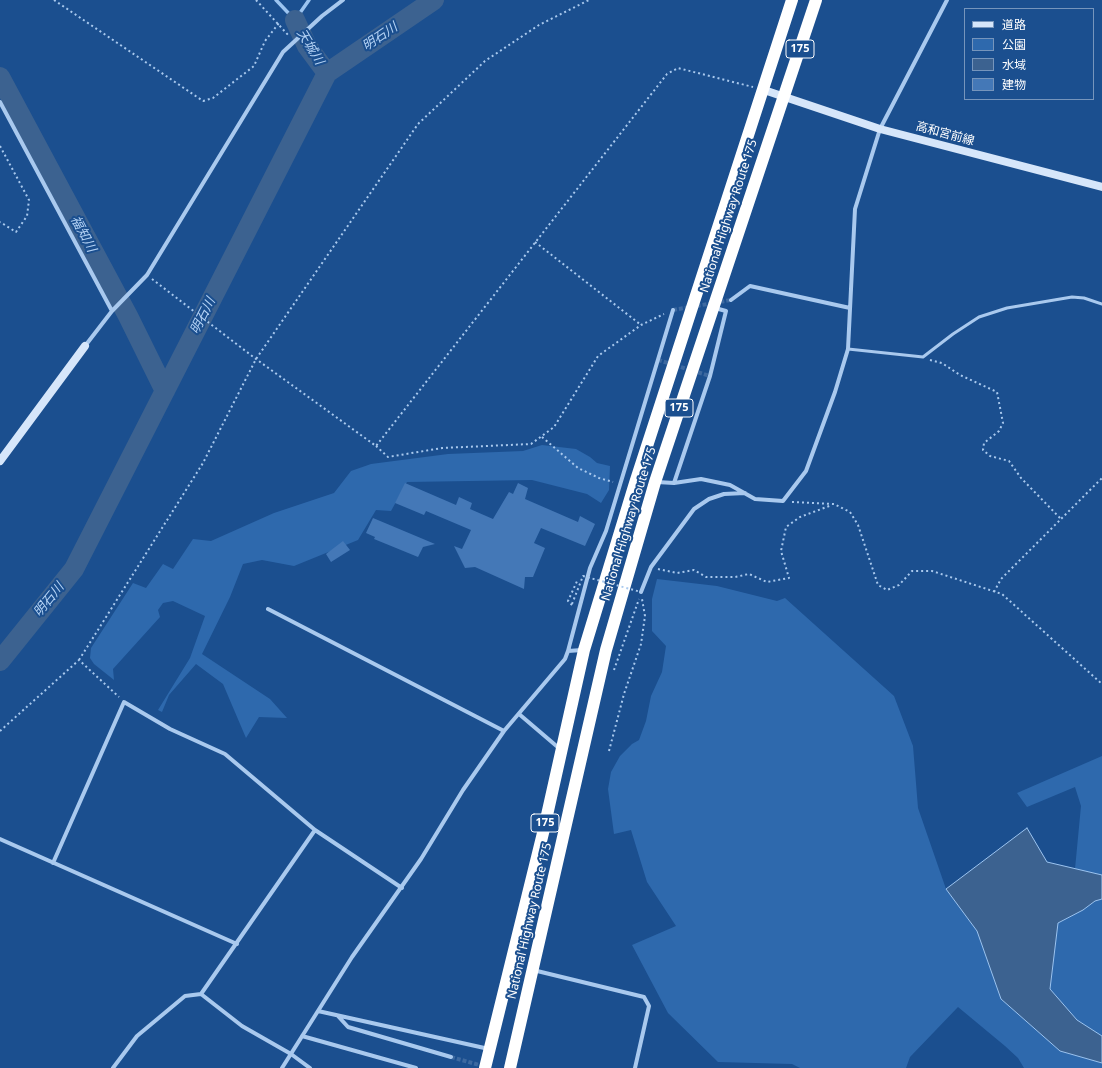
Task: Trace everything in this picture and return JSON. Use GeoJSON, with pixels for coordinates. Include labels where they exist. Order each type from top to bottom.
{"type":"FeatureCollection","features":[{"type":"Feature","properties":{"kind":"highway","name":"National Highway Route 175"},"geometry":{"type":"LineString","coordinates":[[485,1068],[543,833],[584,650],[635,483],[792,0]]}},
{"type":"Feature","properties":{"kind":"highway","name":"National Highway Route 175"},"geometry":{"type":"LineString","coordinates":[[510,1068],[606,650],[655,482],[816,0]]}},
{"type":"Feature","properties":{"kind":"street"},"geometry":{"type":"LineString","coordinates":[[0,461],[112,310],[147,275],[283,52],[322,16],[343,0]]}},
{"type":"Feature","properties":{"kind":"street"},"geometry":{"type":"LineString","coordinates":[[655,482],[674,483],[701,479],[730,485],[755,499],[783,501],[806,471],[835,392],[848,349],[855,209],[880,129],[947,0]]}},
{"type":"Feature","properties":{"kind":"street","name":"高和宮前線"},"geometry":{"type":"LineString","coordinates":[[764,90],[880,129],[1102,187]]}},
{"type":"Feature","properties":{"kind":"street"},"geometry":{"type":"LineString","coordinates":[[0,102],[112,310]]}},
{"type":"Feature","properties":{"kind":"street"},"geometry":{"type":"LineString","coordinates":[[730,300],[750,286],[850,308]]}},
{"type":"Feature","properties":{"kind":"street"},"geometry":{"type":"LineString","coordinates":[[674,483],[710,376],[726,311],[713,308]]}},
{"type":"Feature","properties":{"kind":"street"},"geometry":{"type":"LineString","coordinates":[[282,1068],[352,957],[402,888],[463,790],[504,731],[565,659],[590,568],[606,531],[673,310]]}},
{"type":"Feature","properties":{"kind":"street"},"geometry":{"type":"LineString","coordinates":[[641,592],[651,567],[694,509],[709,499],[724,494],[745,493]]}},
{"type":"Feature","properties":{"kind":"street"},"geometry":{"type":"LineString","coordinates":[[268,609],[504,731]]}},
{"type":"Feature","properties":{"kind":"street"},"geometry":{"type":"LineString","coordinates":[[568,651],[584,650]]}},
{"type":"Feature","properties":{"kind":"street"},"geometry":{"type":"LineString","coordinates":[[53,863],[124,702],[170,729],[225,754],[315,830],[402,888]]}},
{"type":"Feature","properties":{"kind":"street"},"geometry":{"type":"LineString","coordinates":[[519,714],[561,750]]}},
{"type":"Feature","properties":{"kind":"street"},"geometry":{"type":"LineString","coordinates":[[201,994],[315,830]]}},
{"type":"Feature","properties":{"kind":"street"},"geometry":{"type":"LineString","coordinates":[[0,839],[237,944]]}},
{"type":"Feature","properties":{"kind":"street"},"geometry":{"type":"LineString","coordinates":[[532,970],[644,997],[649,1006],[635,1068]]}},
{"type":"Feature","properties":{"kind":"street"},"geometry":{"type":"LineString","coordinates":[[113,1068],[137,1036],[185,996],[201,994],[242,1026],[291,1054],[310,1068]]}},
{"type":"Feature","properties":{"kind":"street"},"geometry":{"type":"LineString","coordinates":[[318,1011],[490,1049]]}},
{"type":"Feature","properties":{"kind":"street"},"geometry":{"type":"LineString","coordinates":[[338,1016],[348,1028],[451,1057]]}},
{"type":"Feature","properties":{"kind":"street"},"geometry":{"type":"LineString","coordinates":[[302,1036],[416,1068]]}},
{"type":"Feature","properties":{"kind":"lane"},"geometry":{"type":"LineString","coordinates":[[848,349],[924,357],[953,334],[979,317],[1007,308],[1072,297],[1084,298],[1102,304]]}},
{"type":"Feature","properties":{"kind":"path"},"geometry":{"type":"LineString","coordinates":[[54,0],[203,101],[213,98],[254,66],[265,41],[279,23]]}},
{"type":"Feature","properties":{"kind":"path"},"geometry":{"type":"LineString","coordinates":[[256,0],[279,23],[294,42]]}},
{"type":"Feature","properties":{"kind":"path"},"geometry":{"type":"LineString","coordinates":[[0,731],[78,660],[203,463],[256,359],[418,124],[485,61],[539,25],[589,0]]}},
{"type":"Feature","properties":{"kind":"path"},"geometry":{"type":"LineString","coordinates":[[376,446],[667,74],[678,68],[764,90]]}},
{"type":"Feature","properties":{"kind":"path"},"geometry":{"type":"LineString","coordinates":[[0,146],[29,200],[27,216],[16,232],[0,222]]}},
{"type":"Feature","properties":{"kind":"path"},"geometry":{"type":"LineString","coordinates":[[535,242],[641,324]]}},
{"type":"Feature","properties":{"kind":"path"},"geometry":{"type":"LineString","coordinates":[[147,275],[256,359],[376,446],[388,457],[442,448],[531,444],[554,427],[598,356],[641,324],[673,310]]}},
{"type":"Feature","properties":{"kind":"path"},"geometry":{"type":"LineString","coordinates":[[924,357],[942,363],[960,375],[997,392],[1003,423],[998,431],[984,443],[983,450],[990,456],[1009,461],[1021,478],[1061,519]]}},
{"type":"Feature","properties":{"kind":"path"},"geometry":{"type":"LineString","coordinates":[[542,437],[578,468],[599,478],[613,482]]}},
{"type":"Feature","properties":{"kind":"path"},"geometry":{"type":"LineString","coordinates":[[994,592],[1001,579],[1102,478]]}},
{"type":"Feature","properties":{"kind":"path"},"geometry":{"type":"LineString","coordinates":[[783,501],[808,504],[834,504],[850,512],[858,525],[878,584],[887,590],[899,585],[912,572],[932,571],[1002,594],[1102,684]]}},
{"type":"Feature","properties":{"kind":"path"},"geometry":{"type":"LineString","coordinates":[[651,567],[677,573],[694,570],[706,577],[735,577],[749,574],[767,582],[789,578],[781,551],[786,527],[800,517],[834,504]]}},
{"type":"Feature","properties":{"kind":"path"},"geometry":{"type":"LineString","coordinates":[[572,604],[583,576],[641,592],[645,616],[641,644],[624,694],[608,751]]}},
{"type":"Feature","properties":{"kind":"path"},"geometry":{"type":"LineString","coordinates":[[78,660],[124,702]]}},
{"type":"Feature","properties":{"kind":"green space"},"geometry":{"type":"Polygon","coordinates":[[[542,445],[576,449],[597,463],[610,466],[609,490],[601,503],[587,494],[532,480],[407,482],[391,511],[376,510],[358,540],[294,566],[262,560],[243,564],[230,597],[202,654],[270,699],[287,718],[259,717],[246,738],[223,684],[196,664],[169,695],[162,712],[158,710],[190,658],[205,616],[173,601],[163,603],[158,610],[160,617],[113,669],[114,680],[94,664],[90,658],[91,648],[133,583],[146,588],[163,564],[173,569],[193,539],[211,541],[274,513],[334,493],[351,471],[371,464],[448,454],[523,451],[542,445]]]}},
{"type":"Feature","properties":{"kind":"green space"},"geometry":{"type":"Polygon","coordinates":[[[657,579],[717,586],[777,601],[785,598],[894,696],[913,746],[918,808],[946,889],[977,931],[1001,999],[1060,1051],[1102,1063],[1102,1068],[1024,1068],[1018,1058],[958,1007],[910,1057],[906,1068],[800,1068],[792,1064],[718,1062],[668,1013],[632,945],[676,926],[647,882],[631,830],[614,834],[608,789],[611,772],[620,756],[632,744],[639,740],[646,721],[651,696],[662,672],[666,646],[652,631],[652,599],[657,579]]]}},
{"type":"Feature","properties":{"kind":"green space"},"geometry":{"type":"Polygon","coordinates":[[[1102,756],[1102,875],[1075,869],[1081,806],[1075,787],[1027,807],[1017,793],[1102,756]]]}},
{"type":"Feature","properties":{"kind":"green space"},"geometry":{"type":"Polygon","coordinates":[[[1102,899],[1102,1036],[1077,1020],[1050,989],[1058,923],[1083,910],[1095,901],[1102,899]]]}},
{"type":"Feature","properties":{"kind":"water"},"geometry":{"type":"Polygon","coordinates":[[[1027,828],[1047,862],[1102,875],[1102,899],[1095,901],[1083,910],[1058,923],[1050,989],[1077,1020],[1102,1036],[1102,1063],[1060,1051],[1001,999],[977,931],[946,889],[1027,828]]]}},
{"type":"Feature","properties":{"kind":"building"},"geometry":{"type":"Polygon","coordinates":[[[405,483],[456,505],[459,497],[472,503],[470,509],[493,519],[509,492],[513,494],[518,483],[528,488],[525,499],[578,522],[580,516],[595,524],[585,546],[541,528],[534,543],[545,548],[533,577],[525,577],[524,589],[475,567],[465,568],[454,546],[462,549],[471,530],[426,511],[424,515],[395,503],[405,483]]]}},
{"type":"Feature","properties":{"kind":"building"},"geometry":{"type":"Polygon","coordinates":[[[373,518],[435,544],[423,547],[418,557],[374,539],[375,537],[366,533],[373,518]]]}},
{"type":"Feature","properties":{"kind":"building"},"geometry":{"type":"Polygon","coordinates":[[[343,541],[350,550],[331,562],[326,554],[343,541]]]}},
{"type":"Feature","properties":{"kind":"waterway","name":"天城川"},"geometry":{"type":"LineString","coordinates":[[276,0],[295,20],[309,0]]}},
{"type":"Feature","properties":{"kind":"waterway","name":"明石川"},"geometry":{"type":"LineString","coordinates":[[0,661],[74,569],[327,73],[434,0]]}},
{"type":"Feature","properties":{"kind":"waterway","name":"天城川"},"geometry":{"type":"LineString","coordinates":[[295,20],[307,46],[327,73]]}},
{"type":"Feature","properties":{"kind":"waterway","name":"福知川"},"geometry":{"type":"LineString","coordinates":[[0,77],[128,316],[165,391]]}},
{"type":"Feature","properties":{"kind":"tunnel"},"geometry":{"type":"LineString","coordinates":[[673,310],[731,300]]}},
{"type":"Feature","properties":{"kind":"tunnel"},"geometry":{"type":"LineString","coordinates":[[658,360],[710,376]]}},
{"type":"Feature","properties":{"kind":"tunnel"},"geometry":{"type":"LineString","coordinates":[[451,1057],[483,1066]]}}]}
